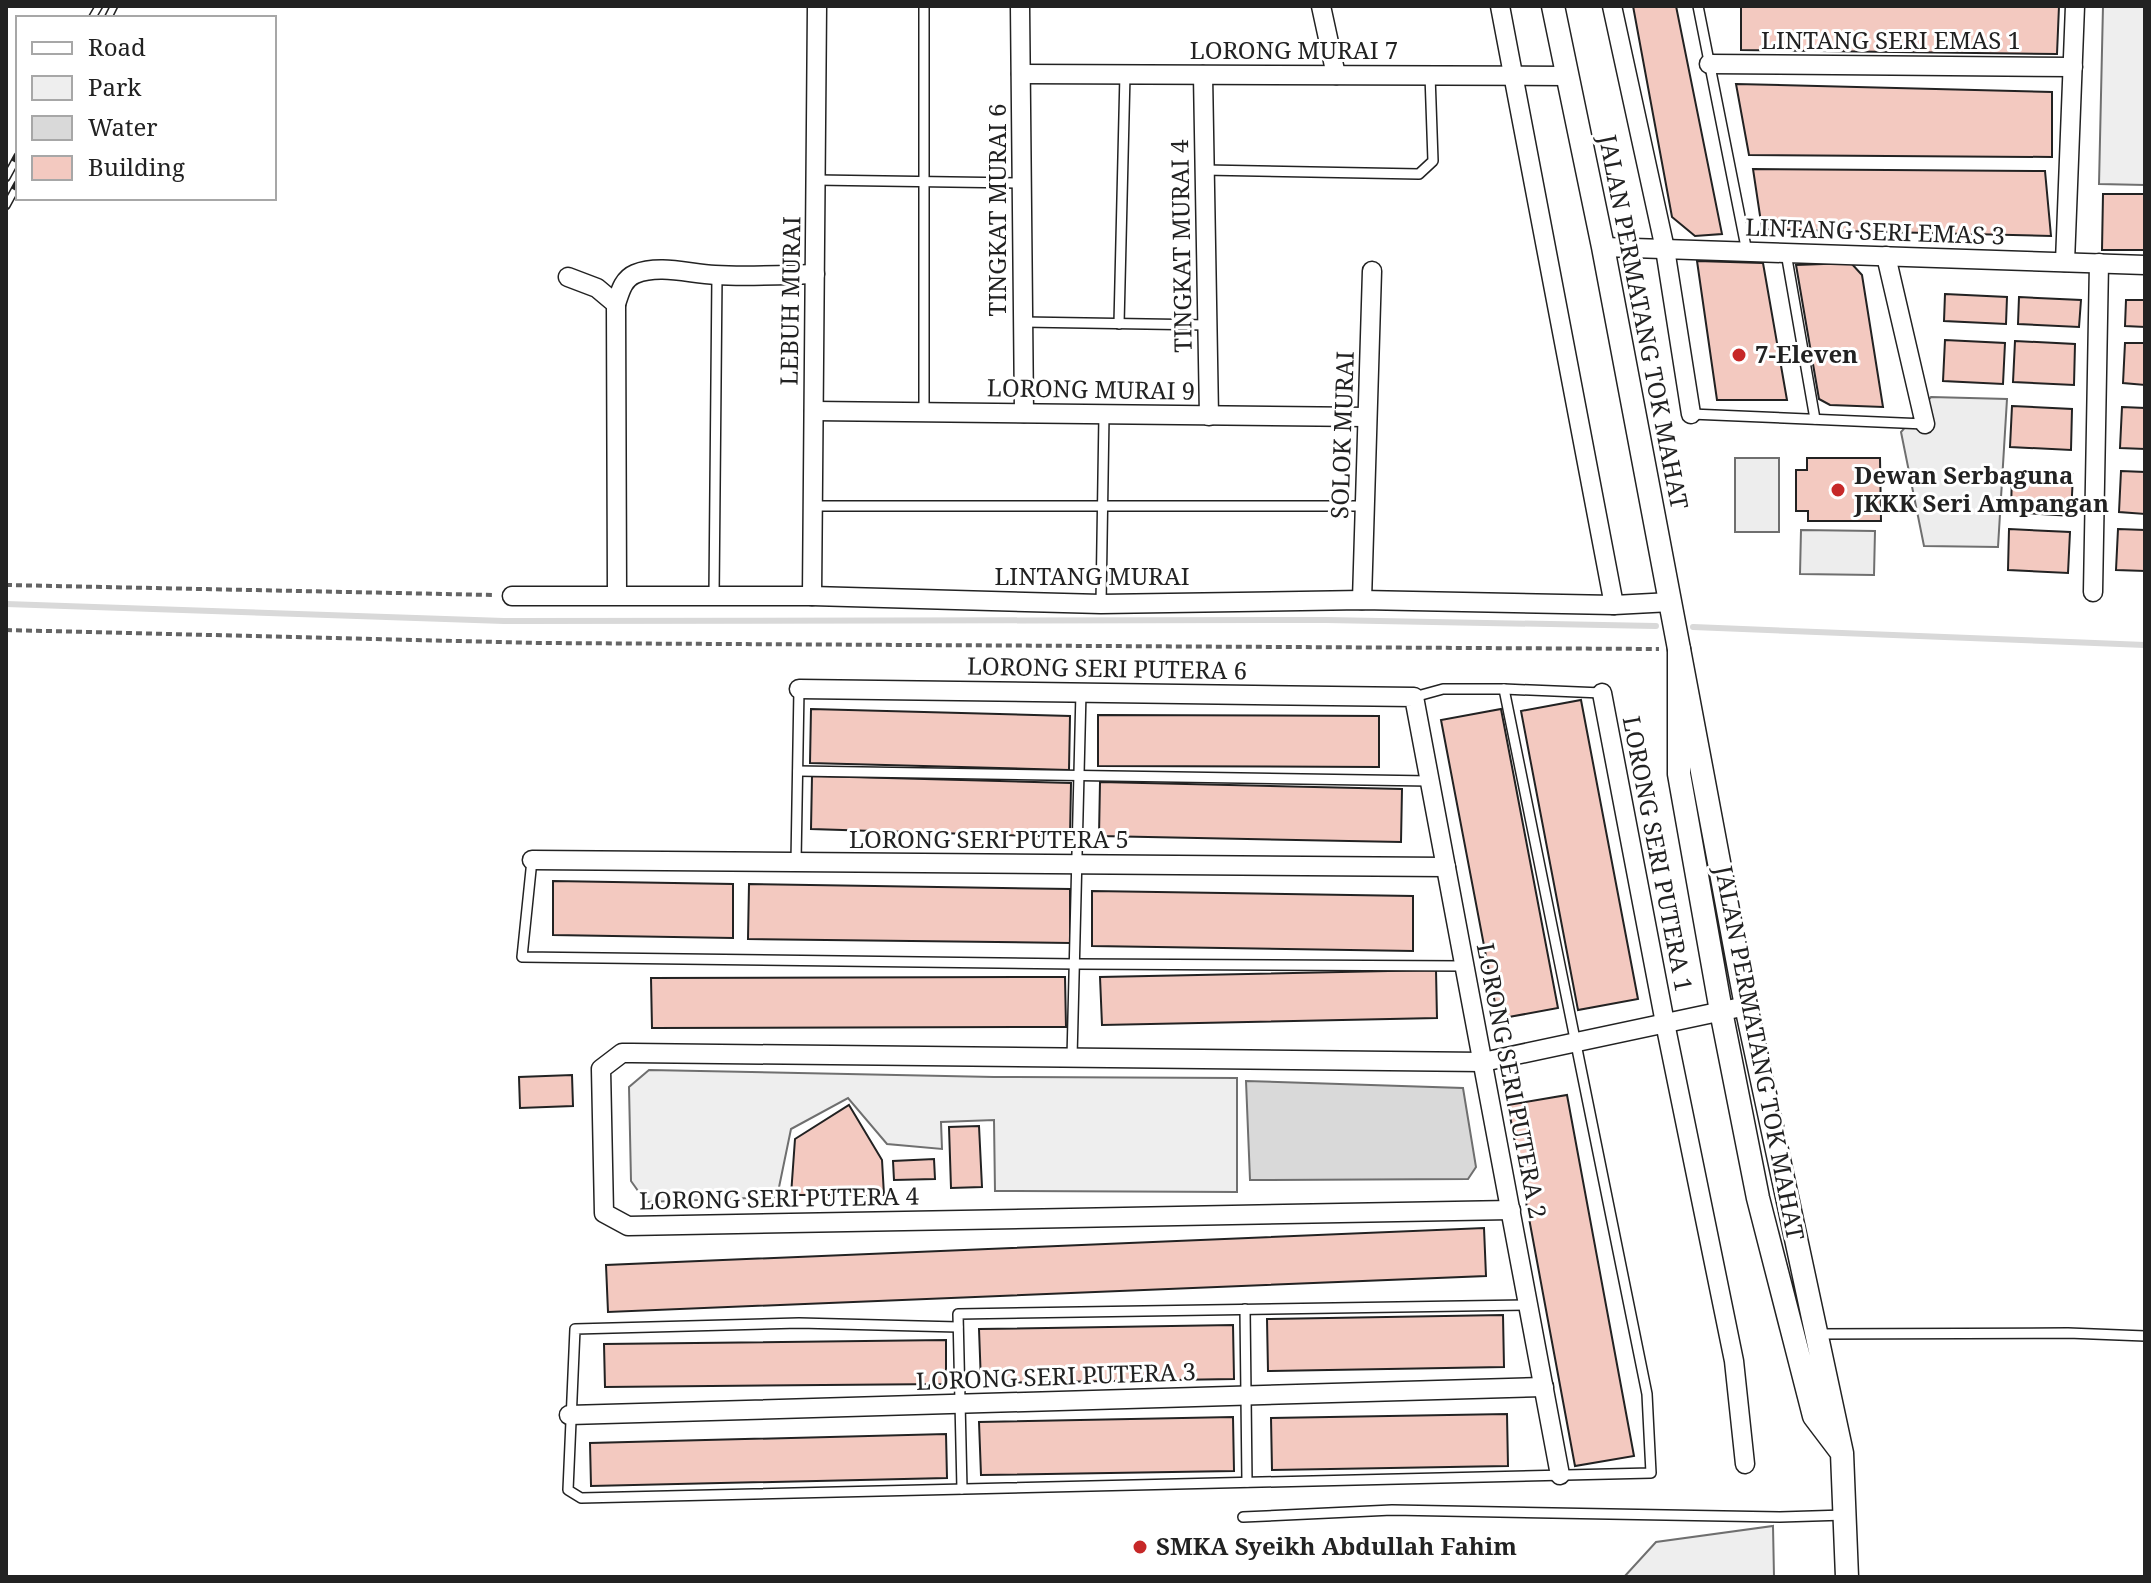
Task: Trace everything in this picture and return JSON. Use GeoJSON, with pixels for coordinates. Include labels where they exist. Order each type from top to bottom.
{"type":"FeatureCollection","features":[{"type":"Feature","properties":{"kind":"street","name":"LEBUH MURAI"},"geometry":{"type":"LineString","coordinates":[[812,596],[817,6]]}},
{"type":"Feature","properties":{"kind":"street","name":"TINGKAT MURAI 6"},"geometry":{"type":"LineString","coordinates":[[1020,6],[1024,413]]}},
{"type":"Feature","properties":{"kind":"street"},"geometry":{"type":"LineString","coordinates":[[1321,6],[1336,75]]}},
{"type":"Feature","properties":{"kind":"street"},"geometry":{"type":"LineString","coordinates":[[1500,6],[1614,605]]}},
{"type":"Feature","properties":{"kind":"street","name":"JALAN PERMATANG TOK MAHAT"},"geometry":{"type":"LineString","coordinates":[[1553,6],[1603,247],[1746,1006],[1842,1453],[1847,1577]]}},
{"type":"Feature","properties":{"kind":"street"},"geometry":{"type":"LineString","coordinates":[[1612,6],[1665,249],[1691,414]]}},
{"type":"Feature","properties":{"kind":"street"},"geometry":{"type":"LineString","coordinates":[[2065,262],[2075,6]]}},
{"type":"Feature","properties":{"kind":"street","name":"LINTANG SERI EMAS 1"},"geometry":{"type":"LineString","coordinates":[[1709,64],[2073,67]]}},
{"type":"Feature","properties":{"kind":"street","name":"LORONG MURAI 7"},"geometry":{"type":"LineString","coordinates":[[1021,74],[1567,76]]}},
{"type":"Feature","properties":{"kind":"street","name":"TINGKAT MURAI 4"},"geometry":{"type":"LineString","coordinates":[[1203,75],[1209,416]]}},
{"type":"Feature","properties":{"kind":"street","name":"LINTANG SERI EMAS 3"},"geometry":{"type":"LineString","coordinates":[[1603,247],[2145,265]]}},
{"type":"Feature","properties":{"kind":"street"},"geometry":{"type":"LineString","coordinates":[[1886,256],[1925,424]]}},
{"type":"Feature","properties":{"kind":"street"},"geometry":{"type":"LineString","coordinates":[[2093,592],[2099,263]]}},
{"type":"Feature","properties":{"kind":"street"},"geometry":{"type":"LineString","coordinates":[[617,595],[616,304],[621,288],[637,274],[654,270],[717,275],[815,274]]}},
{"type":"Feature","properties":{"kind":"street","name":"SOLOK MURAI"},"geometry":{"type":"LineString","coordinates":[[1362,600],[1372,271]]}},
{"type":"Feature","properties":{"kind":"street"},"geometry":{"type":"LineString","coordinates":[[568,277],[597,288],[616,304]]}},
{"type":"Feature","properties":{"kind":"street","name":"LORONG MURAI 9"},"geometry":{"type":"LineString","coordinates":[[814,411],[1367,417]]}},
{"type":"Feature","properties":{"kind":"street","name":"LINTANG MURAI"},"geometry":{"type":"LineString","coordinates":[[512,596],[812,596],[1101,604],[1362,600],[1614,605],[1671,602]]}},
{"type":"Feature","properties":{"kind":"street","name":"JALAN PERMATANG TOK MAHAT"},"geometry":{"type":"LineString","coordinates":[[1679,649],[1679,774],[1758,1198],[1814,1416],[1842,1453]]}},
{"type":"Feature","properties":{"kind":"street","name":"LORONG SERI PUTERA 6"},"geometry":{"type":"LineString","coordinates":[[799,689],[1414,697]]}},
{"type":"Feature","properties":{"kind":"street","name":"LORONG SERI PUTERA 1"},"geometry":{"type":"LineString","coordinates":[[1602,693],[1734,1361],[1745,1464]]}},
{"type":"Feature","properties":{"kind":"street","name":"LORONG SERI PUTERA 2"},"geometry":{"type":"LineString","coordinates":[[1414,697],[1560,1475]]}},
{"type":"Feature","properties":{"kind":"street","name":"LORONG SERI PUTERA 5"},"geometry":{"type":"LineString","coordinates":[[532,860],[1446,867]]}},
{"type":"Feature","properties":{"kind":"street","name":"LORONG SERI PUTERA 4"},"geometry":{"type":"LineString","coordinates":[[1511,1210],[628,1226],[604,1213],[601,1069],[622,1053],[1483,1062],[1746,1006]]}},
{"type":"Feature","properties":{"kind":"street","name":"LORONG SERI PUTERA 3"},"geometry":{"type":"LineString","coordinates":[[569,1415],[1544,1387]]}},
{"type":"Feature","properties":{"kind":"lane"},"geometry":{"type":"LineString","coordinates":[[924,6],[924,411]]}},
{"type":"Feature","properties":{"kind":"lane"},"geometry":{"type":"LineString","coordinates":[[1698,6],[1747,252]]}},
{"type":"Feature","properties":{"kind":"lane"},"geometry":{"type":"LineString","coordinates":[[1119,324],[1125,74]]}},
{"type":"Feature","properties":{"kind":"lane"},"geometry":{"type":"LineString","coordinates":[[1204,170],[1419,174],[1433,161],[1430,75]]}},
{"type":"Feature","properties":{"kind":"lane"},"geometry":{"type":"LineString","coordinates":[[816,180],[1022,183]]}},
{"type":"Feature","properties":{"kind":"lane"},"geometry":{"type":"LineString","coordinates":[[1786,253],[1815,419]]}},
{"type":"Feature","properties":{"kind":"lane"},"geometry":{"type":"LineString","coordinates":[[714,596],[717,275]]}},
{"type":"Feature","properties":{"kind":"lane"},"geometry":{"type":"LineString","coordinates":[[1023,322],[1208,325]]}},
{"type":"Feature","properties":{"kind":"lane"},"geometry":{"type":"LineString","coordinates":[[1691,414],[1925,424]]}},
{"type":"Feature","properties":{"kind":"lane"},"geometry":{"type":"LineString","coordinates":[[1101,604],[1104,415]]}},
{"type":"Feature","properties":{"kind":"lane"},"geometry":{"type":"LineString","coordinates":[[813,506],[1365,506]]}},
{"type":"Feature","properties":{"kind":"lane"},"geometry":{"type":"LineString","coordinates":[[796,862],[799,689]]}},
{"type":"Feature","properties":{"kind":"lane"},"geometry":{"type":"LineString","coordinates":[[1414,697],[1443,689],[1602,693]]}},
{"type":"Feature","properties":{"kind":"lane"},"geometry":{"type":"LineString","coordinates":[[958,1327],[799,1323],[575,1329],[568,1490],[581,1498],[1651,1473],[1647,1394],[1504,689]]}},
{"type":"Feature","properties":{"kind":"lane"},"geometry":{"type":"LineString","coordinates":[[1072,1058],[1081,692]]}},
{"type":"Feature","properties":{"kind":"lane"},"geometry":{"type":"LineString","coordinates":[[798,771],[1430,781]]}},
{"type":"Feature","properties":{"kind":"lane"},"geometry":{"type":"LineString","coordinates":[[532,860],[522,957],[1465,966]]}},
{"type":"Feature","properties":{"kind":"lane"},"geometry":{"type":"LineString","coordinates":[[962,1489],[958,1314],[1528,1305]]}},
{"type":"Feature","properties":{"kind":"lane"},"geometry":{"type":"LineString","coordinates":[[1245,1309],[1247,1482]]}},
{"type":"Feature","properties":{"kind":"lane"},"geometry":{"type":"LineString","coordinates":[[1817,1334],[2068,1333],[2145,1336]]}},
{"type":"Feature","properties":{"kind":"lane"},"geometry":{"type":"LineString","coordinates":[[1243,1517],[1392,1510],[1780,1517],[1845,1515]]}},
{"type":"Feature","properties":{"kind":"path"},"geometry":{"type":"LineString","coordinates":[[6,585],[512,596]]}},
{"type":"Feature","properties":{"kind":"path"},"geometry":{"type":"LineString","coordinates":[[6,630],[539,643],[1679,649]]}},
{"type":"Feature","properties":{"kind":"green space"},"geometry":{"type":"Polygon","coordinates":[[[2103,6],[2145,6],[2145,185],[2099,184],[2103,6]]]}},
{"type":"Feature","properties":{"kind":"green space"},"geometry":{"type":"Polygon","coordinates":[[[649,1070],[1237,1078],[1237,1192],[995,1191],[994,1120],[941,1122],[942,1149],[887,1144],[848,1098],[791,1129],[777,1197],[646,1202],[631,1181],[629,1087],[649,1070]]]}},
{"type":"Feature","properties":{"kind":"green space"},"geometry":{"type":"Polygon","coordinates":[[[1773,1526],[1774,1577],[1624,1577],[1656,1542],[1773,1526]]]}},
{"type":"Feature","properties":{"kind":"shaded area"},"geometry":{"type":"Polygon","coordinates":[[[1931,397],[2007,399],[1998,547],[1924,546],[1901,432],[1931,397]]]}},
{"type":"Feature","properties":{"kind":"shaded area"},"geometry":{"type":"Polygon","coordinates":[[[1735,458],[1779,458],[1779,532],[1735,532],[1735,458]]]}},
{"type":"Feature","properties":{"kind":"shaded area"},"geometry":{"type":"Polygon","coordinates":[[[1801,530],[1875,531],[1874,575],[1800,574],[1801,530]]]}},
{"type":"Feature","properties":{"kind":"water"},"geometry":{"type":"Polygon","coordinates":[[[1246,1081],[1463,1088],[1476,1167],[1468,1179],[1250,1180],[1246,1081]]]}},
{"type":"Feature","properties":{"kind":"building"},"geometry":{"type":"Polygon","coordinates":[[[1633,6],[1676,6],[1722,234],[1695,236],[1672,217],[1633,6]]]}},
{"type":"Feature","properties":{"kind":"building"},"geometry":{"type":"Polygon","coordinates":[[[1741,6],[2059,6],[2057,54],[1741,50],[1741,6]]]}},
{"type":"Feature","properties":{"kind":"building"},"geometry":{"type":"Polygon","coordinates":[[[1736,84],[2052,92],[2052,157],[1749,155],[1736,84]]]}},
{"type":"Feature","properties":{"kind":"building"},"geometry":{"type":"Polygon","coordinates":[[[1753,169],[2045,171],[2051,236],[1762,229],[1753,169]]]}},
{"type":"Feature","properties":{"kind":"building"},"geometry":{"type":"Polygon","coordinates":[[[2103,194],[2145,194],[2145,250],[2102,250],[2103,194]]]}},
{"type":"Feature","properties":{"kind":"building"},"geometry":{"type":"Polygon","coordinates":[[[1697,261],[1763,263],[1787,400],[1717,400],[1697,261]]]}},
{"type":"Feature","properties":{"kind":"building"},"geometry":{"type":"Polygon","coordinates":[[[1851,263],[1862,275],[1883,407],[1830,405],[1819,399],[1796,265],[1851,263]]]}},
{"type":"Feature","properties":{"kind":"building"},"geometry":{"type":"Polygon","coordinates":[[[1945,294],[2007,297],[2006,324],[1944,321],[1945,294]]]}},
{"type":"Feature","properties":{"kind":"building"},"geometry":{"type":"Polygon","coordinates":[[[2019,297],[2081,300],[2079,327],[2018,324],[2019,297]]]}},
{"type":"Feature","properties":{"kind":"building"},"geometry":{"type":"Polygon","coordinates":[[[2126,300],[2145,300],[2145,327],[2125,326],[2126,300]]]}},
{"type":"Feature","properties":{"kind":"building"},"geometry":{"type":"Polygon","coordinates":[[[1945,340],[2005,343],[2003,384],[1943,381],[1945,340]]]}},
{"type":"Feature","properties":{"kind":"building"},"geometry":{"type":"Polygon","coordinates":[[[2015,341],[2075,344],[2074,385],[2013,382],[2015,341]]]}},
{"type":"Feature","properties":{"kind":"building"},"geometry":{"type":"Polygon","coordinates":[[[2125,343],[2145,343],[2145,385],[2123,383],[2125,343]]]}},
{"type":"Feature","properties":{"kind":"building"},"geometry":{"type":"Polygon","coordinates":[[[2012,406],[2072,409],[2071,450],[2010,447],[2012,406]]]}},
{"type":"Feature","properties":{"kind":"building"},"geometry":{"type":"Polygon","coordinates":[[[2122,407],[2145,408],[2145,449],[2120,448],[2122,407]]]}},
{"type":"Feature","properties":{"kind":"building","name":"Dewan Serbaguna JKKK Seri Ampangan"},"geometry":{"type":"Polygon","coordinates":[[[1807,458],[1880,458],[1881,521],[1808,521],[1808,511],[1796,511],[1796,470],[1807,470],[1807,458]]]}},
{"type":"Feature","properties":{"kind":"building"},"geometry":{"type":"Polygon","coordinates":[[[2121,471],[2145,472],[2145,514],[2119,512],[2121,471]]]}},
{"type":"Feature","properties":{"kind":"building"},"geometry":{"type":"Polygon","coordinates":[[[2012,472],[2073,474],[2071,516],[2011,512],[2012,472]]]}},
{"type":"Feature","properties":{"kind":"building"},"geometry":{"type":"Polygon","coordinates":[[[2009,529],[2070,532],[2068,573],[2008,570],[2009,529]]]}},
{"type":"Feature","properties":{"kind":"building"},"geometry":{"type":"Polygon","coordinates":[[[2118,529],[2145,530],[2145,571],[2116,570],[2118,529]]]}},
{"type":"Feature","properties":{"kind":"building"},"geometry":{"type":"Polygon","coordinates":[[[1581,700],[1638,999],[1578,1010],[1521,711],[1581,700]]]}},
{"type":"Feature","properties":{"kind":"building"},"geometry":{"type":"Polygon","coordinates":[[[811,709],[1070,716],[1069,770],[810,763],[811,709]]]}},
{"type":"Feature","properties":{"kind":"building"},"geometry":{"type":"Polygon","coordinates":[[[1501,709],[1558,1008],[1498,1019],[1441,720],[1501,709]]]}},
{"type":"Feature","properties":{"kind":"building"},"geometry":{"type":"Polygon","coordinates":[[[1098,715],[1379,716],[1379,767],[1098,766],[1098,715]]]}},
{"type":"Feature","properties":{"kind":"building"},"geometry":{"type":"Polygon","coordinates":[[[812,776],[1071,783],[1070,837],[811,829],[812,776]]]}},
{"type":"Feature","properties":{"kind":"building"},"geometry":{"type":"Polygon","coordinates":[[[1100,782],[1402,789],[1401,842],[1099,836],[1100,782]]]}},
{"type":"Feature","properties":{"kind":"building"},"geometry":{"type":"Polygon","coordinates":[[[553,881],[733,884],[733,938],[553,935],[553,881]]]}},
{"type":"Feature","properties":{"kind":"building"},"geometry":{"type":"Polygon","coordinates":[[[749,884],[1070,889],[1070,943],[748,939],[749,884]]]}},
{"type":"Feature","properties":{"kind":"building"},"geometry":{"type":"Polygon","coordinates":[[[1092,891],[1413,896],[1413,951],[1092,946],[1092,891]]]}},
{"type":"Feature","properties":{"kind":"building"},"geometry":{"type":"Polygon","coordinates":[[[1436,970],[1437,1018],[1102,1025],[1100,977],[1436,970]]]}},
{"type":"Feature","properties":{"kind":"building"},"geometry":{"type":"Polygon","coordinates":[[[1065,977],[1066,1027],[652,1028],[651,978],[1065,977]]]}},
{"type":"Feature","properties":{"kind":"building"},"geometry":{"type":"Polygon","coordinates":[[[572,1075],[573,1106],[520,1108],[519,1077],[572,1075]]]}},
{"type":"Feature","properties":{"kind":"building"},"geometry":{"type":"Polygon","coordinates":[[[1567,1095],[1634,1456],[1575,1466],[1508,1105],[1567,1095]]]}},
{"type":"Feature","properties":{"kind":"building"},"geometry":{"type":"Polygon","coordinates":[[[849,1105],[882,1160],[884,1195],[791,1195],[795,1139],[849,1105]]]}},
{"type":"Feature","properties":{"kind":"building"},"geometry":{"type":"Polygon","coordinates":[[[979,1126],[982,1187],[951,1188],[949,1127],[979,1126]]]}},
{"type":"Feature","properties":{"kind":"building"},"geometry":{"type":"Polygon","coordinates":[[[934,1159],[935,1179],[894,1180],[893,1161],[934,1159]]]}},
{"type":"Feature","properties":{"kind":"building"},"geometry":{"type":"Polygon","coordinates":[[[1484,1228],[1486,1276],[608,1312],[606,1265],[1484,1228]]]}},
{"type":"Feature","properties":{"kind":"building"},"geometry":{"type":"Polygon","coordinates":[[[1503,1315],[1504,1367],[1268,1371],[1267,1319],[1503,1315]]]}},
{"type":"Feature","properties":{"kind":"building"},"geometry":{"type":"Polygon","coordinates":[[[1233,1325],[1234,1379],[981,1383],[979,1329],[1233,1325]]]}},
{"type":"Feature","properties":{"kind":"building"},"geometry":{"type":"Polygon","coordinates":[[[946,1340],[946,1384],[605,1387],[604,1344],[946,1340]]]}},
{"type":"Feature","properties":{"kind":"building"},"geometry":{"type":"Polygon","coordinates":[[[1507,1414],[1508,1466],[1272,1470],[1271,1418],[1507,1414]]]}},
{"type":"Feature","properties":{"kind":"building"},"geometry":{"type":"Polygon","coordinates":[[[1233,1417],[1234,1471],[981,1475],[979,1422],[1233,1417]]]}},
{"type":"Feature","properties":{"kind":"building"},"geometry":{"type":"Polygon","coordinates":[[[946,1434],[947,1478],[591,1486],[590,1443],[946,1434]]]}},
{"type":"Feature","properties":{"kind":"waterway"},"geometry":{"type":"LineString","coordinates":[[6,604],[504,621],[1326,620],[1656,626]]}},
{"type":"Feature","properties":{"kind":"waterway"},"geometry":{"type":"LineString","coordinates":[[1693,627],[2145,645]]}},
{"type":"Feature","properties":{"kind":"railway"},"geometry":{"type":"LineString","coordinates":[[93,16],[99,6]]}},
{"type":"Feature","properties":{"kind":"railway"},"geometry":{"type":"LineString","coordinates":[[109,16],[114,6]]}},
{"type":"Feature","properties":{"kind":"railway"},"geometry":{"type":"LineString","coordinates":[[6,178],[16,160]]}},
{"type":"Feature","properties":{"kind":"railway"},"geometry":{"type":"LineString","coordinates":[[6,206],[16,188]]}},
{"type":"Feature","properties":{"kind":"place","name":"7-Eleven"},"geometry":{"type":"Point","coordinates":[1739,355]}},
{"type":"Feature","properties":{"kind":"place","name":"Dewan Serbaguna JKKK Seri Ampangan"},"geometry":{"type":"Point","coordinates":[1838,490]}},
{"type":"Feature","properties":{"kind":"place","name":"SMKA Syeikh Abdullah Fahim"},"geometry":{"type":"Point","coordinates":[1140,1547]}}]}
